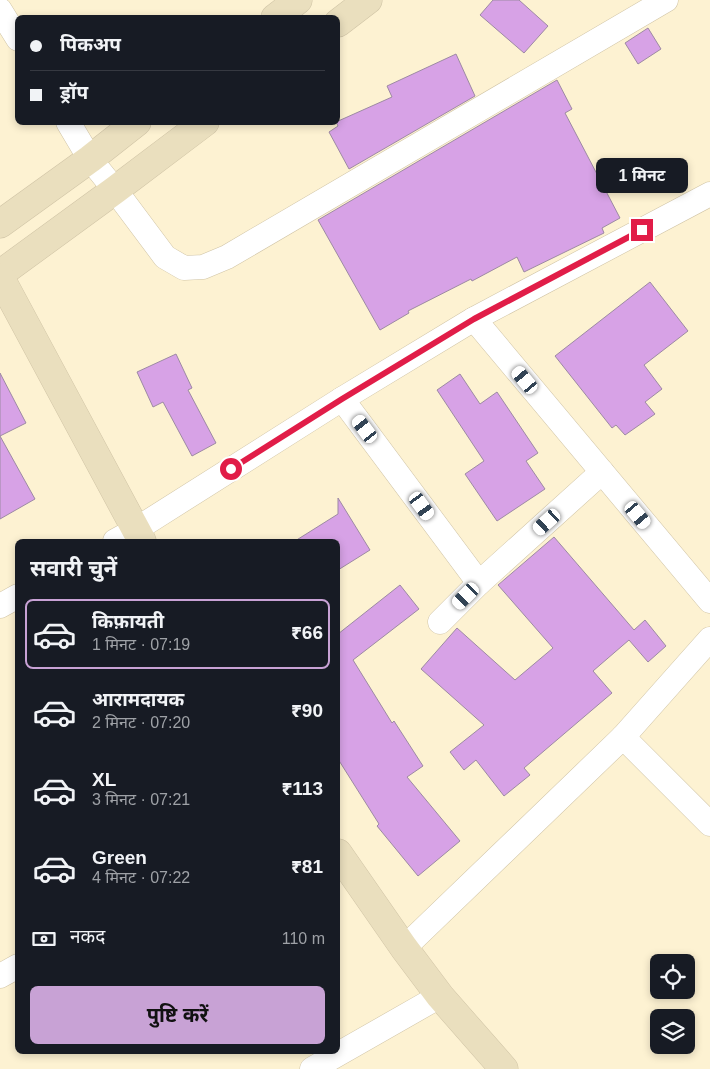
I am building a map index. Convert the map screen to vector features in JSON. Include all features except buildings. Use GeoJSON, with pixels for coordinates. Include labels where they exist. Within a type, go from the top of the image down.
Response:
{"type":"FeatureCollection","features":[{"type":"Feature","properties":{"kind":"street"},"geometry":{"type":"LineString","coordinates":[[279,15],[298,0]]}},
{"type":"Feature","properties":{"kind":"street"},"geometry":{"type":"LineString","coordinates":[[340,21],[368,0]]}},
{"type":"Feature","properties":{"kind":"street"},"geometry":{"type":"LineString","coordinates":[[70,125],[90,159],[165,257],[184,268],[203,267],[227,256],[666,0]]}},
{"type":"Feature","properties":{"kind":"street"},"geometry":{"type":"LineString","coordinates":[[0,10],[15,34]]}},
{"type":"Feature","properties":{"kind":"street"},"geometry":{"type":"LineString","coordinates":[[0,224],[90,159],[133,125]]}},
{"type":"Feature","properties":{"kind":"street"},"geometry":{"type":"LineString","coordinates":[[201,125],[0,276],[131,538],[342,399],[474,319],[710,194]]}},
{"type":"Feature","properties":{"kind":"street"},"geometry":{"type":"LineString","coordinates":[[474,319],[710,601]]}},
{"type":"Feature","properties":{"kind":"street"},"geometry":{"type":"LineString","coordinates":[[342,399],[479,583]]}},
{"type":"Feature","properties":{"kind":"street"},"geometry":{"type":"LineString","coordinates":[[440,622],[479,583],[602,472]]}},
{"type":"Feature","properties":{"kind":"street"},"geometry":{"type":"LineString","coordinates":[[0,606],[15,598]]}},
{"type":"Feature","properties":{"kind":"street"},"geometry":{"type":"LineString","coordinates":[[404,948],[623,737],[710,639]]}},
{"type":"Feature","properties":{"kind":"street"},"geometry":{"type":"LineString","coordinates":[[623,737],[710,824]]}},
{"type":"Feature","properties":{"kind":"street"},"geometry":{"type":"LineString","coordinates":[[340,856],[440,996],[504,1069]]}},
{"type":"Feature","properties":{"kind":"street"},"geometry":{"type":"LineString","coordinates":[[0,976],[15,968]]}},
{"type":"Feature","properties":{"kind":"street"},"geometry":{"type":"LineString","coordinates":[[340,1053],[440,996]]}},
{"type":"Feature","properties":{"kind":"street"},"geometry":{"type":"LineString","coordinates":[[312,1069],[338,1054]]}},
{"type":"Feature","properties":{"kind":"route"},"geometry":{"type":"LineString","coordinates":[[231,469],[474,319],[642,230]]}}]}
